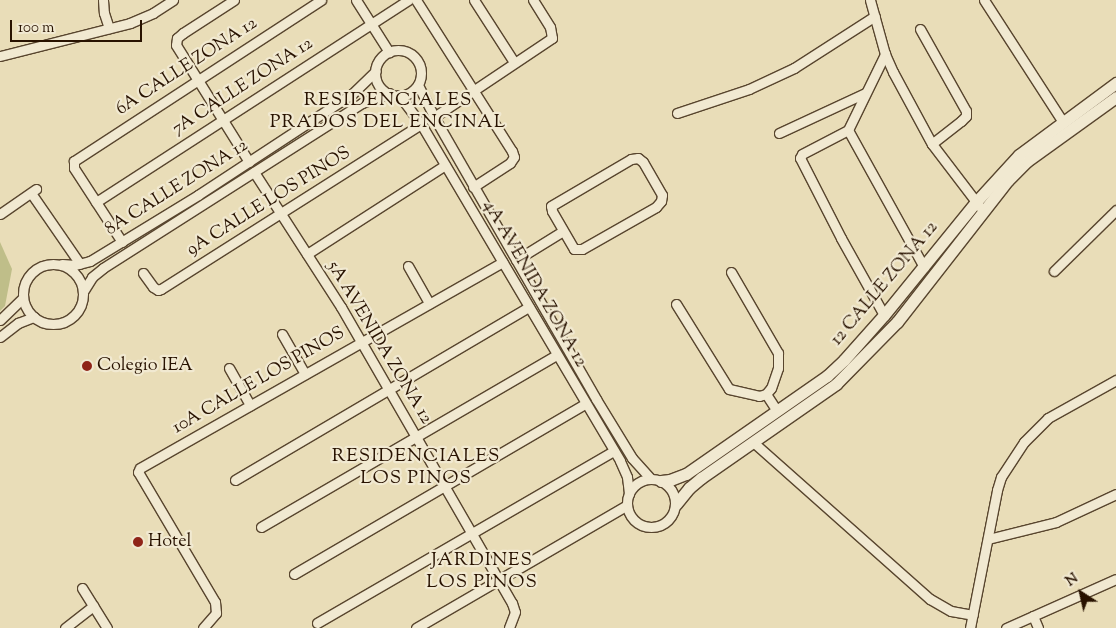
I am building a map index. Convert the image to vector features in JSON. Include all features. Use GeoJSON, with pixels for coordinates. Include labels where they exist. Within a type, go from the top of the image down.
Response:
{"type":"FeatureCollection","features":[{"type":"Feature","properties":{"kind":"street"},"geometry":{"type":"LineString","coordinates":[[103,0],[104,13],[110,28]]}},
{"type":"Feature","properties":{"kind":"street"},"geometry":{"type":"LineString","coordinates":[[0,56],[142,19],[173,0]]}},
{"type":"Feature","properties":{"kind":"street"},"geometry":{"type":"LineString","coordinates":[[234,0],[183,33],[176,41],[177,48],[196,80],[249,162]]}},
{"type":"Feature","properties":{"kind":"street","name":"6A CALLE ZONA 12"},"geometry":{"type":"LineString","coordinates":[[96,202],[73,163],[77,158],[321,0]]}},
{"type":"Feature","properties":{"kind":"street"},"geometry":{"type":"LineString","coordinates":[[356,0],[389,52]]}},
{"type":"Feature","properties":{"kind":"street","name":"7A CALLE ZONA 12"},"geometry":{"type":"LineString","coordinates":[[96,202],[408,0]]}},
{"type":"Feature","properties":{"kind":"street"},"geometry":{"type":"LineString","coordinates":[[416,0],[514,157],[510,163],[473,187]]}},
{"type":"Feature","properties":{"kind":"street"},"geometry":{"type":"LineString","coordinates":[[474,0],[514,62]]}},
{"type":"Feature","properties":{"kind":"street"},"geometry":{"type":"LineString","coordinates":[[434,117],[514,62],[550,40],[553,35],[550,27],[534,0]]}},
{"type":"Feature","properties":{"kind":"street"},"geometry":{"type":"LineString","coordinates":[[870,0],[885,54],[932,144],[979,207]]}},
{"type":"Feature","properties":{"kind":"street"},"geometry":{"type":"LineString","coordinates":[[984,0],[1063,122]]}},
{"type":"Feature","properties":{"kind":"street"},"geometry":{"type":"LineString","coordinates":[[677,113],[749,89],[794,68],[875,16]]}},
{"type":"Feature","properties":{"kind":"street"},"geometry":{"type":"LineString","coordinates":[[920,30],[966,112],[966,116],[961,122],[932,144]]}},
{"type":"Feature","properties":{"kind":"street"},"geometry":{"type":"LineString","coordinates":[[404,51],[416,58],[421,71],[418,85],[412,91],[399,96],[389,93],[379,84],[376,71],[380,60],[389,52],[404,51]]}},
{"type":"Feature","properties":{"kind":"street"},"geometry":{"type":"LineString","coordinates":[[884,315],[841,238],[800,158],[802,154],[848,130],[885,54]]}},
{"type":"Feature","properties":{"kind":"street","name":"8A CALLE ZONA 12"},"geometry":{"type":"LineString","coordinates":[[62,264],[80,264],[98,257],[249,162],[352,94],[376,71]]}},
{"type":"Feature","properties":{"kind":"street","name":"12 CALLE ZONA 12"},"geometry":{"type":"LineString","coordinates":[[676,504],[695,483],[836,384],[897,322],[979,207],[1019,155],[1116,83]]}},
{"type":"Feature","properties":{"kind":"street","name":"4A AVENIDA ZONA 12"},"geometry":{"type":"LineString","coordinates":[[418,85],[473,187],[632,458],[656,480]]}},
{"type":"Feature","properties":{"kind":"street","name":"8A CALLE ZONA 12"},"geometry":{"type":"LineString","coordinates":[[84,290],[92,277],[102,268],[362,103],[389,93]]}},
{"type":"Feature","properties":{"kind":"street"},"geometry":{"type":"LineString","coordinates":[[779,133],[865,94]]}},
{"type":"Feature","properties":{"kind":"street","name":"4A AVENIDA ZONA 12"},"geometry":{"type":"LineString","coordinates":[[399,96],[421,124],[614,451],[624,470],[629,494]]}},
{"type":"Feature","properties":{"kind":"street","name":"12 CALLE ZONA 12"},"geometry":{"type":"LineString","coordinates":[[656,480],[670,480],[686,474],[827,376],[844,360],[924,267],[979,207],[1027,161],[1116,96]]}},
{"type":"Feature","properties":{"kind":"street","name":"9A CALLE LOS PINOS"},"geometry":{"type":"LineString","coordinates":[[143,272],[158,290],[282,214],[421,124]]}},
{"type":"Feature","properties":{"kind":"street"},"geometry":{"type":"LineString","coordinates":[[848,130],[924,267]]}},
{"type":"Feature","properties":{"kind":"street"},"geometry":{"type":"LineString","coordinates":[[631,158],[638,158],[643,162],[662,194],[660,202],[656,207],[582,249],[574,249],[563,231],[552,211],[552,206],[555,202],[631,158]]}},
{"type":"Feature","properties":{"kind":"street"},"geometry":{"type":"LineString","coordinates":[[307,254],[445,165]]}},
{"type":"Feature","properties":{"kind":"street","name":"5A AVENIDA ZONA 12"},"geometry":{"type":"LineString","coordinates":[[254,172],[361,342],[500,580],[512,602],[515,612],[509,628]]}},
{"type":"Feature","properties":{"kind":"street"},"geometry":{"type":"LineString","coordinates":[[0,214],[34,191],[80,264]]}},
{"type":"Feature","properties":{"kind":"street"},"geometry":{"type":"LineString","coordinates":[[96,202],[122,242]]}},
{"type":"Feature","properties":{"kind":"street"},"geometry":{"type":"LineString","coordinates":[[1054,271],[1116,210]]}},
{"type":"Feature","properties":{"kind":"street"},"geometry":{"type":"LineString","coordinates":[[516,260],[563,231]]}},
{"type":"Feature","properties":{"kind":"street","name":"10A CALLE LOS PINOS"},"geometry":{"type":"LineString","coordinates":[[202,628],[213,618],[216,607],[215,602],[138,472],[142,466],[502,262]]}},
{"type":"Feature","properties":{"kind":"street"},"geometry":{"type":"LineString","coordinates":[[53,263],[62,264],[77,274],[84,290],[80,308],[68,320],[50,324],[34,317],[25,305],[23,298],[24,284],[36,269],[53,263]]}},
{"type":"Feature","properties":{"kind":"street"},"geometry":{"type":"LineString","coordinates":[[408,266],[429,303]]}},
{"type":"Feature","properties":{"kind":"street"},"geometry":{"type":"LineString","coordinates":[[676,304],[729,389],[759,396],[766,394],[771,388],[778,368],[778,354],[731,272]]}},
{"type":"Feature","properties":{"kind":"street"},"geometry":{"type":"LineString","coordinates":[[0,320],[23,298]]}},
{"type":"Feature","properties":{"kind":"street"},"geometry":{"type":"LineString","coordinates":[[235,480],[529,307]]}},
{"type":"Feature","properties":{"kind":"street"},"geometry":{"type":"LineString","coordinates":[[0,337],[18,323],[34,317]]}},
{"type":"Feature","properties":{"kind":"street"},"geometry":{"type":"LineString","coordinates":[[282,334],[305,374]]}},
{"type":"Feature","properties":{"kind":"street"},"geometry":{"type":"LineString","coordinates":[[262,526],[556,355]]}},
{"type":"Feature","properties":{"kind":"street"},"geometry":{"type":"LineString","coordinates":[[229,368],[250,405]]}},
{"type":"Feature","properties":{"kind":"street"},"geometry":{"type":"LineString","coordinates":[[970,628],[1002,477],[1024,442],[1048,418],[1116,380]]}},
{"type":"Feature","properties":{"kind":"street"},"geometry":{"type":"LineString","coordinates":[[766,394],[777,411]]}},
{"type":"Feature","properties":{"kind":"street"},"geometry":{"type":"LineString","coordinates":[[294,574],[585,404]]}},
{"type":"Feature","properties":{"kind":"street"},"geometry":{"type":"LineString","coordinates":[[753,442],[930,599],[951,611],[973,615]]}},
{"type":"Feature","properties":{"kind":"street"},"geometry":{"type":"LineString","coordinates":[[316,623],[614,451]]}},
{"type":"Feature","properties":{"kind":"street"},"geometry":{"type":"LineString","coordinates":[[656,480],[672,490],[676,504],[671,518],[665,523],[652,527],[644,526],[632,518],[627,505],[629,494],[638,483],[656,480]]}},
{"type":"Feature","properties":{"kind":"street"},"geometry":{"type":"LineString","coordinates":[[988,539],[1056,522],[1116,494]]}},
{"type":"Feature","properties":{"kind":"street"},"geometry":{"type":"LineString","coordinates":[[416,628],[627,505]]}},
{"type":"Feature","properties":{"kind":"street"},"geometry":{"type":"LineString","coordinates":[[1006,628],[1116,579]]}},
{"type":"Feature","properties":{"kind":"street"},"geometry":{"type":"LineString","coordinates":[[82,588],[106,628]]}},
{"type":"Feature","properties":{"kind":"street"},"geometry":{"type":"LineString","coordinates":[[65,628],[93,606]]}},
{"type":"Feature","properties":{"kind":"street"},"geometry":{"type":"LineString","coordinates":[[1033,616],[1038,628]]}},
{"type":"Feature","properties":{"kind":"shaded area"},"geometry":{"type":"Polygon","coordinates":[[[0,242],[12,269],[5,306],[0,311],[0,242]]]}},
{"type":"Feature","properties":{"kind":"place","name":"Colegio IEA"},"geometry":{"type":"Point","coordinates":[87,366]}},
{"type":"Feature","properties":{"kind":"place","name":"Hotel"},"geometry":{"type":"Point","coordinates":[138,542]}},
{"type":"Feature","properties":{"kind":"district","name":"RESIDENCIALES PRADOS DEL ENCINAL"},"geometry":{"type":"Point","coordinates":[388,112]}},
{"type":"Feature","properties":{"kind":"district","name":"RESIDENCIALES LOS PINOS"},"geometry":{"type":"Point","coordinates":[416,468]}},
{"type":"Feature","properties":{"kind":"district","name":"JARDINES LOS PINOS"},"geometry":{"type":"Point","coordinates":[482,572]}}]}
